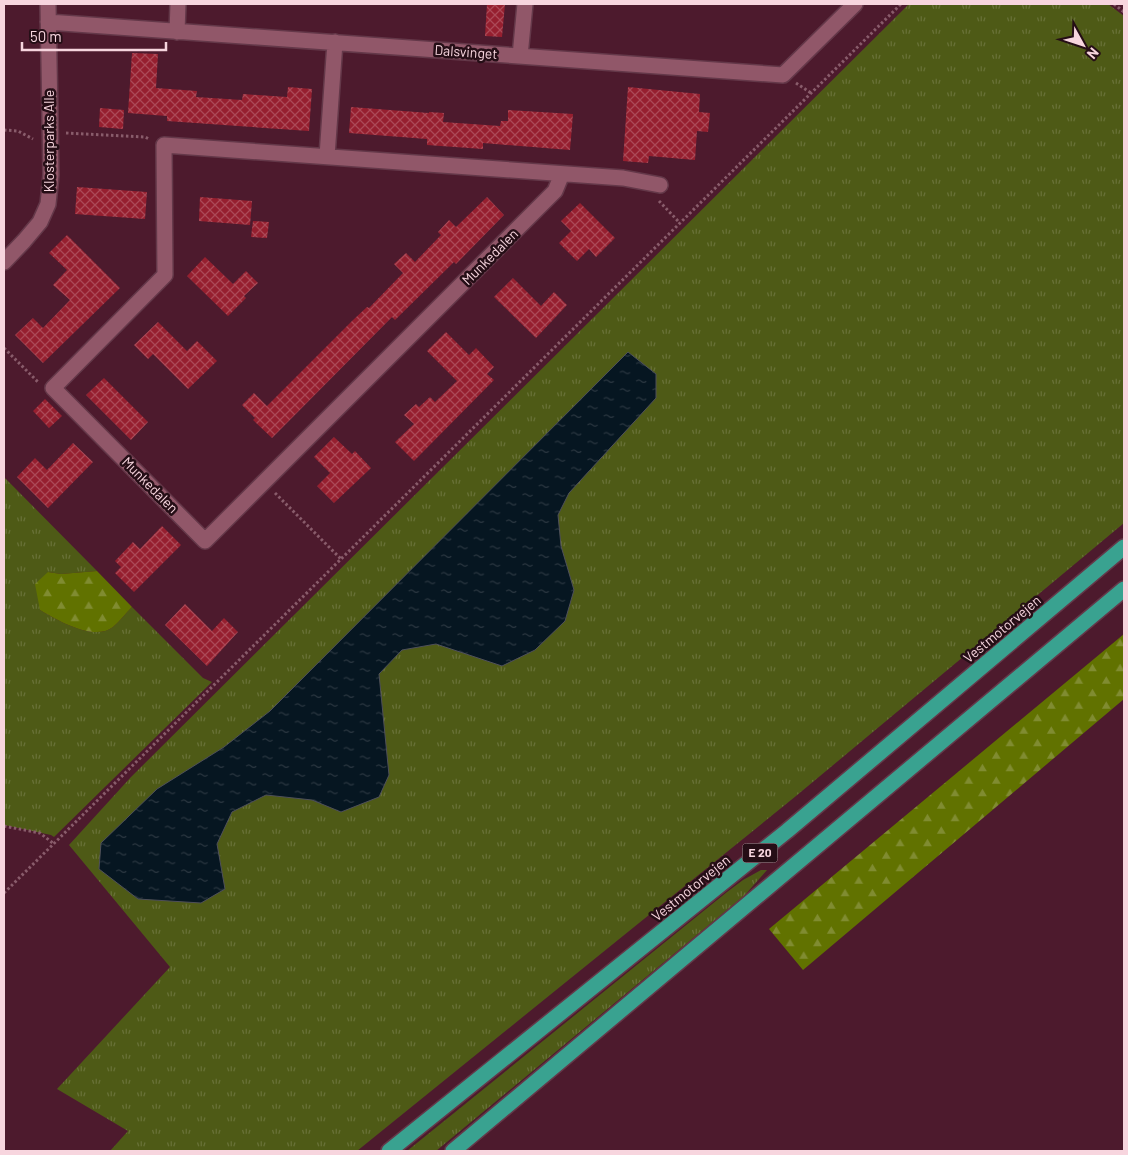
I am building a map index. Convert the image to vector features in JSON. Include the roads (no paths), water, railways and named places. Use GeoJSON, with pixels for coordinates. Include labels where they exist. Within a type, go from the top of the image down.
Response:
{"type":"FeatureCollection","features":[{"type":"Feature","properties":{"kind":"highway","name":"Vestmotorvejen"},"geometry":{"type":"LineString","coordinates":[[389,1151],[787,832],[1124,548]]}},
{"type":"Feature","properties":{"kind":"highway","name":"E 20"},"geometry":{"type":"LineString","coordinates":[[454,1151],[1124,589]]}},
{"type":"Feature","properties":{"kind":"street","name":"Klosterparks Alle"},"geometry":{"type":"LineString","coordinates":[[4,262],[40,222],[48,204],[51,175],[48,4]]}},
{"type":"Feature","properties":{"kind":"street"},"geometry":{"type":"LineString","coordinates":[[176,32],[178,4]]}},
{"type":"Feature","properties":{"kind":"street"},"geometry":{"type":"LineString","coordinates":[[520,56],[525,4]]}},
{"type":"Feature","properties":{"kind":"street","name":"Dalsvinget"},"geometry":{"type":"LineString","coordinates":[[48,22],[783,74],[855,4]]}},
{"type":"Feature","properties":{"kind":"street"},"geometry":{"type":"LineString","coordinates":[[335,42],[327,156],[623,178],[660,185]]}},
{"type":"Feature","properties":{"kind":"street","name":"Munkedalen"},"geometry":{"type":"LineString","coordinates":[[327,156],[164,145],[165,274],[53,388],[205,540],[556,191],[562,174]]}},
{"type":"Feature","properties":{"kind":"water"},"geometry":{"type":"Polygon","coordinates":[[[628,352],[656,374],[656,398],[569,493],[558,515],[561,546],[574,590],[565,621],[535,650],[502,666],[436,644],[402,650],[379,674],[389,775],[379,797],[341,812],[312,800],[266,795],[232,812],[217,844],[225,889],[201,903],[138,899],[99,869],[101,843],[157,789],[224,747],[270,711],[628,352]]]}}]}
